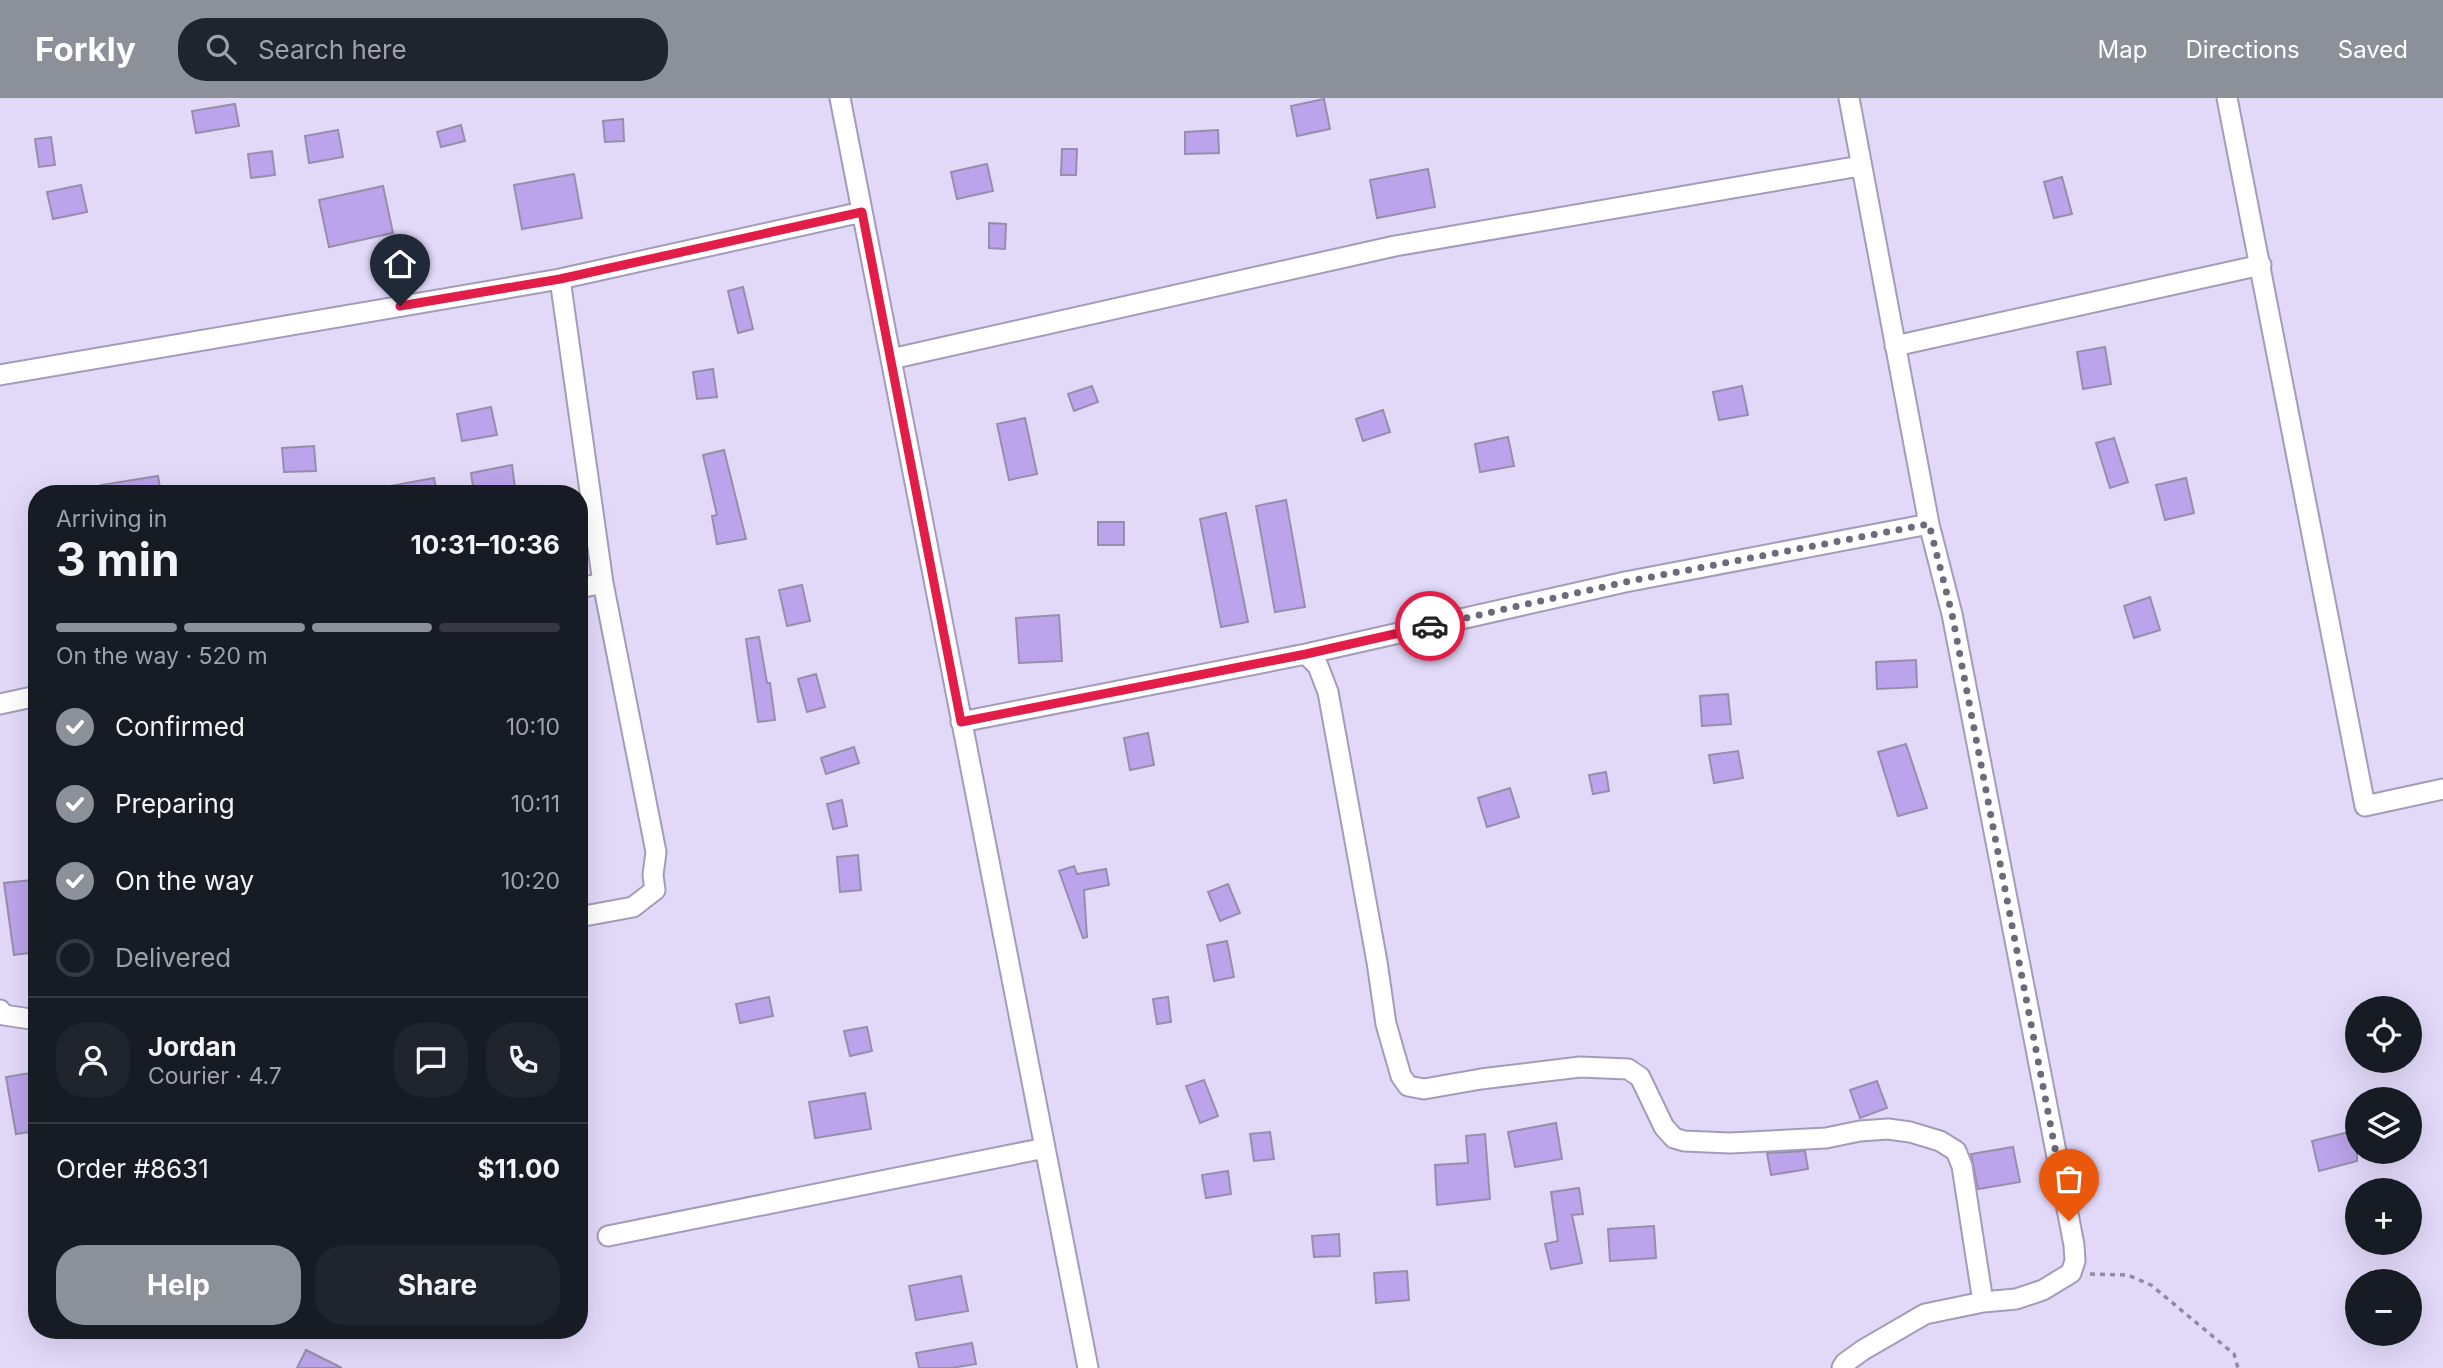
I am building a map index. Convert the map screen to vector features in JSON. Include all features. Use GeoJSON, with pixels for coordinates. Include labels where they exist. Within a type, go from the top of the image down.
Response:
{"type":"FeatureCollection","features":[{"type":"Feature","properties":{"kind":"street"},"geometry":{"type":"LineString","coordinates":[[840,98],[1088,1368]]}},
{"type":"Feature","properties":{"kind":"street"},"geometry":{"type":"LineString","coordinates":[[1842,1368],[1863,1350],[1926,1314],[2016,1298],[2043,1290],[2071,1273],[2075,1261],[2042,1074],[1952,614],[1929,524],[1849,98]]}},
{"type":"Feature","properties":{"kind":"street"},"geometry":{"type":"LineString","coordinates":[[2227,98],[2365,806],[2443,789]]}},
{"type":"Feature","properties":{"kind":"street"},"geometry":{"type":"LineString","coordinates":[[891,359],[1395,246],[1860,166]]}},
{"type":"Feature","properties":{"kind":"street"},"geometry":{"type":"LineString","coordinates":[[0,375],[560,279],[862,212]]}},
{"type":"Feature","properties":{"kind":"street"},"geometry":{"type":"LineString","coordinates":[[1895,346],[2261,265]]}},
{"type":"Feature","properties":{"kind":"street"},"geometry":{"type":"LineString","coordinates":[[560,279],[603,583],[656,852],[653,875],[655,890],[633,907],[588,916]]}},
{"type":"Feature","properties":{"kind":"street"},"geometry":{"type":"LineString","coordinates":[[961,722],[1306,654],[1625,582],[1929,524]]}},
{"type":"Feature","properties":{"kind":"street"},"geometry":{"type":"LineString","coordinates":[[588,586],[603,583]]}},
{"type":"Feature","properties":{"kind":"street"},"geometry":{"type":"LineString","coordinates":[[1306,654],[1318,666],[1328,692],[1386,1024],[1401,1076],[1408,1086],[1424,1089],[1580,1067],[1628,1069],[1640,1077],[1664,1127],[1674,1138],[1684,1141],[1730,1143],[1826,1138],[1888,1129],[1940,1141],[1956,1151],[1962,1166],[1983,1302]]}},
{"type":"Feature","properties":{"kind":"street"},"geometry":{"type":"LineString","coordinates":[[0,704],[28,698]]}},
{"type":"Feature","properties":{"kind":"street"},"geometry":{"type":"LineString","coordinates":[[0,1010],[4,1015],[28,1019]]}},
{"type":"Feature","properties":{"kind":"street"},"geometry":{"type":"LineString","coordinates":[[608,1236],[1045,1148]]}},
{"type":"Feature","properties":{"kind":"path"},"geometry":{"type":"LineString","coordinates":[[2071,1273],[2128,1275],[2151,1285],[2234,1354],[2238,1368]]}},
{"type":"Feature","properties":{"kind":"building"},"geometry":{"type":"Polygon","coordinates":[[[1324,99],[1330,129],[1297,136],[1291,106],[1324,99]]]}},
{"type":"Feature","properties":{"kind":"building"},"geometry":{"type":"Polygon","coordinates":[[[235,104],[239,126],[196,133],[192,111],[235,104]]]}},
{"type":"Feature","properties":{"kind":"building"},"geometry":{"type":"Polygon","coordinates":[[[623,119],[624,141],[605,142],[603,121],[623,119]]]}},
{"type":"Feature","properties":{"kind":"building"},"geometry":{"type":"Polygon","coordinates":[[[461,125],[465,141],[441,147],[437,132],[461,125]]]}},
{"type":"Feature","properties":{"kind":"building"},"geometry":{"type":"Polygon","coordinates":[[[338,130],[343,157],[309,163],[305,136],[338,130]]]}},
{"type":"Feature","properties":{"kind":"building"},"geometry":{"type":"Polygon","coordinates":[[[1218,130],[1219,153],[1185,154],[1185,132],[1218,130]]]}},
{"type":"Feature","properties":{"kind":"building"},"geometry":{"type":"Polygon","coordinates":[[[51,137],[55,165],[39,167],[35,139],[51,137]]]}},
{"type":"Feature","properties":{"kind":"building"},"geometry":{"type":"Polygon","coordinates":[[[1062,149],[1077,149],[1076,175],[1061,175],[1062,149]]]}},
{"type":"Feature","properties":{"kind":"building"},"geometry":{"type":"Polygon","coordinates":[[[272,151],[275,175],[251,178],[248,154],[272,151]]]}},
{"type":"Feature","properties":{"kind":"building"},"geometry":{"type":"Polygon","coordinates":[[[987,164],[993,191],[957,199],[951,172],[987,164]]]}},
{"type":"Feature","properties":{"kind":"building"},"geometry":{"type":"Polygon","coordinates":[[[1428,169],[1435,207],[1377,218],[1370,180],[1428,169]]]}},
{"type":"Feature","properties":{"kind":"building"},"geometry":{"type":"Polygon","coordinates":[[[574,174],[582,218],[522,229],[514,185],[574,174]]]}},
{"type":"Feature","properties":{"kind":"building"},"geometry":{"type":"Polygon","coordinates":[[[2062,177],[2072,214],[2054,218],[2044,182],[2062,177]]]}},
{"type":"Feature","properties":{"kind":"building"},"geometry":{"type":"Polygon","coordinates":[[[81,185],[87,212],[53,219],[47,192],[81,185]]]}},
{"type":"Feature","properties":{"kind":"building"},"geometry":{"type":"Polygon","coordinates":[[[383,186],[393,233],[329,247],[319,200],[383,186]]]}},
{"type":"Feature","properties":{"kind":"building"},"geometry":{"type":"Polygon","coordinates":[[[989,223],[1006,224],[1005,249],[989,248],[989,223]]]}},
{"type":"Feature","properties":{"kind":"building"},"geometry":{"type":"Polygon","coordinates":[[[743,287],[753,329],[738,333],[728,291],[743,287]]]}},
{"type":"Feature","properties":{"kind":"building"},"geometry":{"type":"Polygon","coordinates":[[[2105,347],[2111,384],[2083,389],[2077,352],[2105,347]]]}},
{"type":"Feature","properties":{"kind":"building"},"geometry":{"type":"Polygon","coordinates":[[[713,369],[717,397],[697,399],[693,372],[713,369]]]}},
{"type":"Feature","properties":{"kind":"building"},"geometry":{"type":"Polygon","coordinates":[[[1092,386],[1098,402],[1074,411],[1068,394],[1092,386]]]}},
{"type":"Feature","properties":{"kind":"building"},"geometry":{"type":"Polygon","coordinates":[[[1742,386],[1748,415],[1719,420],[1713,392],[1742,386]]]}},
{"type":"Feature","properties":{"kind":"building"},"geometry":{"type":"Polygon","coordinates":[[[491,407],[497,435],[462,441],[457,414],[491,407]]]}},
{"type":"Feature","properties":{"kind":"building"},"geometry":{"type":"Polygon","coordinates":[[[1383,410],[1390,432],[1363,441],[1356,419],[1383,410]]]}},
{"type":"Feature","properties":{"kind":"building"},"geometry":{"type":"Polygon","coordinates":[[[1025,418],[1037,474],[1009,480],[997,424],[1025,418]]]}},
{"type":"Feature","properties":{"kind":"building"},"geometry":{"type":"Polygon","coordinates":[[[1508,437],[1514,466],[1480,472],[1475,444],[1508,437]]]}},
{"type":"Feature","properties":{"kind":"building"},"geometry":{"type":"Polygon","coordinates":[[[2114,438],[2128,482],[2110,488],[2096,443],[2114,438]]]}},
{"type":"Feature","properties":{"kind":"building"},"geometry":{"type":"Polygon","coordinates":[[[314,446],[316,471],[284,472],[282,448],[314,446]]]}},
{"type":"Feature","properties":{"kind":"building"},"geometry":{"type":"Polygon","coordinates":[[[724,450],[746,539],[717,544],[712,516],[717,515],[703,455],[724,450]]]}},
{"type":"Feature","properties":{"kind":"building"},"geometry":{"type":"Polygon","coordinates":[[[512,465],[515,485],[473,485],[471,473],[512,465]]]}},
{"type":"Feature","properties":{"kind":"building"},"geometry":{"type":"Polygon","coordinates":[[[158,476],[160,485],[101,485],[158,476]]]}},
{"type":"Feature","properties":{"kind":"building"},"geometry":{"type":"Polygon","coordinates":[[[434,478],[435,485],[396,485],[434,478]]]}},
{"type":"Feature","properties":{"kind":"building"},"geometry":{"type":"Polygon","coordinates":[[[2186,478],[2194,513],[2165,520],[2156,485],[2186,478]]]}},
{"type":"Feature","properties":{"kind":"building"},"geometry":{"type":"Polygon","coordinates":[[[1286,500],[1305,607],[1275,612],[1256,506],[1286,500]]]}},
{"type":"Feature","properties":{"kind":"building"},"geometry":{"type":"Polygon","coordinates":[[[1226,513],[1248,622],[1221,627],[1200,519],[1226,513]]]}},
{"type":"Feature","properties":{"kind":"building"},"geometry":{"type":"Polygon","coordinates":[[[1098,522],[1124,522],[1124,545],[1098,545],[1098,522]]]}},
{"type":"Feature","properties":{"kind":"building"},"geometry":{"type":"Polygon","coordinates":[[[802,585],[810,621],[787,626],[779,590],[802,585]]]}},
{"type":"Feature","properties":{"kind":"building"},"geometry":{"type":"Polygon","coordinates":[[[2150,597],[2160,630],[2134,638],[2124,606],[2150,597]]]}},
{"type":"Feature","properties":{"kind":"building"},"geometry":{"type":"Polygon","coordinates":[[[1059,615],[1062,661],[1019,663],[1016,618],[1059,615]]]}},
{"type":"Feature","properties":{"kind":"building"},"geometry":{"type":"Polygon","coordinates":[[[759,637],[775,720],[758,722],[746,639],[759,637]]]}},
{"type":"Feature","properties":{"kind":"building"},"geometry":{"type":"Polygon","coordinates":[[[1916,660],[1917,687],[1877,689],[1876,662],[1916,660]]]}},
{"type":"Feature","properties":{"kind":"building"},"geometry":{"type":"Polygon","coordinates":[[[816,674],[825,707],[807,712],[798,679],[816,674]]]}},
{"type":"Feature","properties":{"kind":"building"},"geometry":{"type":"Polygon","coordinates":[[[1728,694],[1731,724],[1702,726],[1700,696],[1728,694]]]}},
{"type":"Feature","properties":{"kind":"building"},"geometry":{"type":"Polygon","coordinates":[[[1148,733],[1154,765],[1130,770],[1124,738],[1148,733]]]}},
{"type":"Feature","properties":{"kind":"building"},"geometry":{"type":"Polygon","coordinates":[[[1906,744],[1927,808],[1898,816],[1878,752],[1906,744]]]}},
{"type":"Feature","properties":{"kind":"building"},"geometry":{"type":"Polygon","coordinates":[[[854,747],[859,763],[826,774],[821,758],[854,747]]]}},
{"type":"Feature","properties":{"kind":"building"},"geometry":{"type":"Polygon","coordinates":[[[1738,751],[1743,778],[1714,783],[1709,755],[1738,751]]]}},
{"type":"Feature","properties":{"kind":"building"},"geometry":{"type":"Polygon","coordinates":[[[1606,772],[1609,791],[1593,794],[1589,775],[1606,772]]]}},
{"type":"Feature","properties":{"kind":"building"},"geometry":{"type":"Polygon","coordinates":[[[1510,788],[1519,817],[1487,827],[1478,798],[1510,788]]]}},
{"type":"Feature","properties":{"kind":"building"},"geometry":{"type":"Polygon","coordinates":[[[842,800],[847,826],[833,829],[827,804],[842,800]]]}},
{"type":"Feature","properties":{"kind":"building"},"geometry":{"type":"Polygon","coordinates":[[[858,855],[861,890],[840,892],[837,857],[858,855]]]}},
{"type":"Feature","properties":{"kind":"building"},"geometry":{"type":"Polygon","coordinates":[[[1074,866],[1077,874],[1106,869],[1109,885],[1084,890],[1087,937],[1083,938],[1059,871],[1074,866]]]}},
{"type":"Feature","properties":{"kind":"building"},"geometry":{"type":"Polygon","coordinates":[[[28,880],[28,953],[14,955],[4,883],[28,880]]]}},
{"type":"Feature","properties":{"kind":"building"},"geometry":{"type":"Polygon","coordinates":[[[1228,884],[1240,913],[1220,921],[1208,892],[1228,884]]]}},
{"type":"Feature","properties":{"kind":"building"},"geometry":{"type":"Polygon","coordinates":[[[1227,941],[1234,977],[1214,981],[1207,945],[1227,941]]]}},
{"type":"Feature","properties":{"kind":"building"},"geometry":{"type":"Polygon","coordinates":[[[769,997],[773,1016],[740,1023],[736,1004],[769,997]]]}},
{"type":"Feature","properties":{"kind":"building"},"geometry":{"type":"Polygon","coordinates":[[[1168,997],[1171,1022],[1157,1024],[1153,999],[1168,997]]]}},
{"type":"Feature","properties":{"kind":"building"},"geometry":{"type":"Polygon","coordinates":[[[867,1027],[872,1051],[850,1056],[844,1031],[867,1027]]]}},
{"type":"Feature","properties":{"kind":"building"},"geometry":{"type":"Polygon","coordinates":[[[28,1073],[28,1132],[16,1134],[6,1077],[28,1073]]]}},
{"type":"Feature","properties":{"kind":"building"},"geometry":{"type":"Polygon","coordinates":[[[1204,1080],[1218,1116],[1200,1123],[1186,1086],[1204,1080]]]}},
{"type":"Feature","properties":{"kind":"building"},"geometry":{"type":"Polygon","coordinates":[[[1877,1081],[1887,1108],[1860,1118],[1850,1090],[1877,1081]]]}},
{"type":"Feature","properties":{"kind":"building"},"geometry":{"type":"Polygon","coordinates":[[[865,1093],[871,1129],[815,1138],[809,1102],[865,1093]]]}},
{"type":"Feature","properties":{"kind":"building"},"geometry":{"type":"Polygon","coordinates":[[[1556,1123],[1562,1159],[1515,1167],[1508,1132],[1556,1123]]]}},
{"type":"Feature","properties":{"kind":"building"},"geometry":{"type":"Polygon","coordinates":[[[1270,1132],[1274,1159],[1254,1161],[1250,1134],[1270,1132]]]}},
{"type":"Feature","properties":{"kind":"building"},"geometry":{"type":"Polygon","coordinates":[[[2345,1133],[2346,1164],[2319,1171],[2312,1141],[2345,1133]]]}},
{"type":"Feature","properties":{"kind":"building"},"geometry":{"type":"Polygon","coordinates":[[[1485,1134],[1490,1199],[1437,1205],[1435,1165],[1468,1163],[1466,1136],[1485,1134]]]}},
{"type":"Feature","properties":{"kind":"building"},"geometry":{"type":"Polygon","coordinates":[[[2013,1147],[2020,1182],[1978,1189],[1971,1154],[2013,1147]]]}},
{"type":"Feature","properties":{"kind":"building"},"geometry":{"type":"Polygon","coordinates":[[[1805,1151],[1808,1169],[1771,1175],[1767,1153],[1805,1151]]]}},
{"type":"Feature","properties":{"kind":"building"},"geometry":{"type":"Polygon","coordinates":[[[1228,1171],[1231,1194],[1206,1198],[1202,1175],[1228,1171]]]}},
{"type":"Feature","properties":{"kind":"building"},"geometry":{"type":"Polygon","coordinates":[[[1579,1188],[1583,1214],[1572,1215],[1582,1263],[1551,1269],[1545,1244],[1558,1241],[1551,1192],[1579,1188]]]}},
{"type":"Feature","properties":{"kind":"building"},"geometry":{"type":"Polygon","coordinates":[[[1654,1226],[1656,1258],[1610,1261],[1608,1229],[1654,1226]]]}},
{"type":"Feature","properties":{"kind":"building"},"geometry":{"type":"Polygon","coordinates":[[[1339,1234],[1340,1256],[1314,1257],[1312,1236],[1339,1234]]]}},
{"type":"Feature","properties":{"kind":"building"},"geometry":{"type":"Polygon","coordinates":[[[1407,1271],[1409,1300],[1376,1303],[1374,1273],[1407,1271]]]}},
{"type":"Feature","properties":{"kind":"building"},"geometry":{"type":"Polygon","coordinates":[[[961,1276],[968,1311],[916,1320],[909,1286],[961,1276]]]}},
{"type":"Feature","properties":{"kind":"building"},"geometry":{"type":"Polygon","coordinates":[[[972,1343],[976,1364],[951,1368],[919,1368],[916,1353],[972,1343]]]}},
{"type":"Feature","properties":{"kind":"building"},"geometry":{"type":"Polygon","coordinates":[[[306,1350],[342,1368],[297,1368],[306,1350]]]}},
{"type":"Feature","properties":{"kind":"way so far"},"geometry":{"type":"LineString","coordinates":[[1430,626],[1625,582],[1929,524],[1952,614],[2069,1221]]}},
{"type":"Feature","properties":{"kind":"route"},"geometry":{"type":"LineString","coordinates":[[400,306],[560,279],[862,212],[961,722],[1306,654],[1430,626]]}}]}
